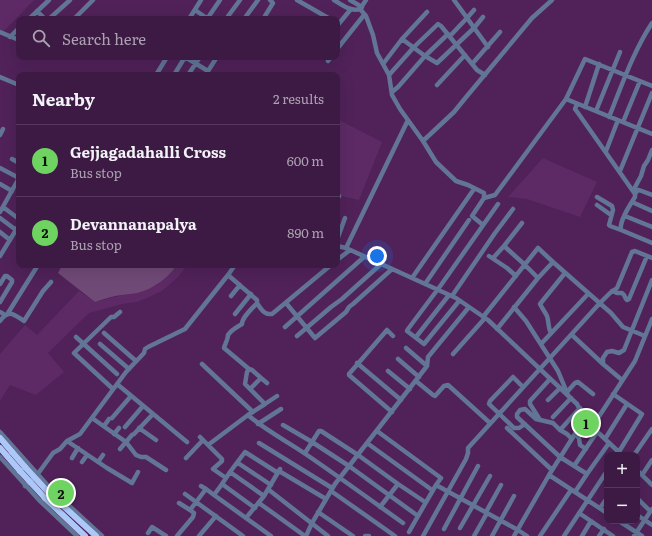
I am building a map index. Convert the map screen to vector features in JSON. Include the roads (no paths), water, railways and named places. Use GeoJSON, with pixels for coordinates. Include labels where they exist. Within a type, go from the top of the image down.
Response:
{"type":"FeatureCollection","features":[{"type":"Feature","properties":{"kind":"highway"},"geometry":{"type":"LineString","coordinates":[[3,438],[49,493],[96,536]]}},
{"type":"Feature","properties":{"kind":"highway"},"geometry":{"type":"LineString","coordinates":[[0,448],[45,498],[85,536]]}},
{"type":"Feature","properties":{"kind":"street"},"geometry":{"type":"LineString","coordinates":[[32,16],[49,0]]}},
{"type":"Feature","properties":{"kind":"street"},"geometry":{"type":"LineString","coordinates":[[52,16],[70,0]]}},
{"type":"Feature","properties":{"kind":"street"},"geometry":{"type":"LineString","coordinates":[[77,16],[93,0]]}},
{"type":"Feature","properties":{"kind":"street"},"geometry":{"type":"LineString","coordinates":[[191,16],[201,0]]}},
{"type":"Feature","properties":{"kind":"street"},"geometry":{"type":"LineString","coordinates":[[210,16],[220,0]]}},
{"type":"Feature","properties":{"kind":"street"},"geometry":{"type":"LineString","coordinates":[[228,16],[240,0]]}},
{"type":"Feature","properties":{"kind":"street"},"geometry":{"type":"LineString","coordinates":[[246,16],[258,0]]}},
{"type":"Feature","properties":{"kind":"street"},"geometry":{"type":"LineString","coordinates":[[265,16],[273,2],[270,0]]}},
{"type":"Feature","properties":{"kind":"street"},"geometry":{"type":"LineString","coordinates":[[297,0],[325,16]]}},
{"type":"Feature","properties":{"kind":"street"},"geometry":{"type":"LineString","coordinates":[[334,0],[356,11],[361,8],[366,0]]}},
{"type":"Feature","properties":{"kind":"street"},"geometry":{"type":"LineString","coordinates":[[350,0],[361,8],[373,35],[376,53],[389,75],[392,95],[400,109],[436,162],[456,181],[474,188],[484,194],[484,198]]}},
{"type":"Feature","properties":{"kind":"street"},"geometry":{"type":"LineString","coordinates":[[454,0],[488,47]]}},
{"type":"Feature","properties":{"kind":"street"},"geometry":{"type":"LineString","coordinates":[[423,141],[454,112],[532,18],[552,0]]}},
{"type":"Feature","properties":{"kind":"street"},"geometry":{"type":"LineString","coordinates":[[340,22],[351,9]]}},
{"type":"Feature","properties":{"kind":"street"},"geometry":{"type":"LineString","coordinates":[[195,10],[204,16]]}},
{"type":"Feature","properties":{"kind":"street"},"geometry":{"type":"LineString","coordinates":[[392,92],[425,56],[474,10]]}},
{"type":"Feature","properties":{"kind":"street"},"geometry":{"type":"LineString","coordinates":[[38,11],[42,16]]}},
{"type":"Feature","properties":{"kind":"street"},"geometry":{"type":"LineString","coordinates":[[383,64],[402,39],[427,12]]}},
{"type":"Feature","properties":{"kind":"street"},"geometry":{"type":"LineString","coordinates":[[340,45],[364,15]]}},
{"type":"Feature","properties":{"kind":"street"},"geometry":{"type":"LineString","coordinates":[[402,39],[425,56],[437,62],[474,28],[483,17]]}},
{"type":"Feature","properties":{"kind":"street"},"geometry":{"type":"LineString","coordinates":[[609,117],[634,56],[644,35],[652,23]]}},
{"type":"Feature","properties":{"kind":"street"},"geometry":{"type":"LineString","coordinates":[[389,75],[438,24],[449,35],[477,70],[485,75]]}},
{"type":"Feature","properties":{"kind":"street"},"geometry":{"type":"LineString","coordinates":[[10,37],[16,31]]}},
{"type":"Feature","properties":{"kind":"street"},"geometry":{"type":"LineString","coordinates":[[0,32],[16,39]]}},
{"type":"Feature","properties":{"kind":"street"},"geometry":{"type":"LineString","coordinates":[[472,64],[500,32]]}},
{"type":"Feature","properties":{"kind":"street"},"geometry":{"type":"LineString","coordinates":[[596,111],[620,52]]}},
{"type":"Feature","properties":{"kind":"street"},"geometry":{"type":"LineString","coordinates":[[437,85],[465,55]]}},
{"type":"Feature","properties":{"kind":"street"},"geometry":{"type":"LineString","coordinates":[[483,225],[472,216],[484,198],[494,195],[566,99],[585,59],[652,86]]}},
{"type":"Feature","properties":{"kind":"street"},"geometry":{"type":"LineString","coordinates":[[158,72],[165,60]]}},
{"type":"Feature","properties":{"kind":"street"},"geometry":{"type":"LineString","coordinates":[[176,72],[183,60]]}},
{"type":"Feature","properties":{"kind":"street"},"geometry":{"type":"LineString","coordinates":[[189,60],[208,71],[215,60]]}},
{"type":"Feature","properties":{"kind":"street"},"geometry":{"type":"LineString","coordinates":[[190,72],[198,60]]}},
{"type":"Feature","properties":{"kind":"street"},"geometry":{"type":"LineString","coordinates":[[585,107],[599,64]]}},
{"type":"Feature","properties":{"kind":"street"},"geometry":{"type":"LineString","coordinates":[[0,76],[16,84]]}},
{"type":"Feature","properties":{"kind":"street"},"geometry":{"type":"LineString","coordinates":[[606,152],[640,81]]}},
{"type":"Feature","properties":{"kind":"street"},"geometry":{"type":"LineString","coordinates":[[620,171],[652,93]]}},
{"type":"Feature","properties":{"kind":"street"},"geometry":{"type":"LineString","coordinates":[[566,99],[652,134]]}},
{"type":"Feature","properties":{"kind":"street"},"geometry":{"type":"LineString","coordinates":[[577,104],[575,109],[634,192],[635,197],[624,216],[620,227],[621,230]]}},
{"type":"Feature","properties":{"kind":"street"},"geometry":{"type":"LineString","coordinates":[[340,257],[348,249],[408,120]]}},
{"type":"Feature","properties":{"kind":"street"},"geometry":{"type":"LineString","coordinates":[[0,135],[3,129]]}},
{"type":"Feature","properties":{"kind":"street"},"geometry":{"type":"LineString","coordinates":[[634,192],[652,150]]}},
{"type":"Feature","properties":{"kind":"street"},"geometry":{"type":"LineString","coordinates":[[12,160],[16,162]]}},
{"type":"Feature","properties":{"kind":"street"},"geometry":{"type":"LineString","coordinates":[[0,168],[16,176]]}},
{"type":"Feature","properties":{"kind":"street"},"geometry":{"type":"LineString","coordinates":[[0,212],[16,183]]}},
{"type":"Feature","properties":{"kind":"street"},"geometry":{"type":"LineString","coordinates":[[0,184],[12,190]]}},
{"type":"Feature","properties":{"kind":"street"},"geometry":{"type":"LineString","coordinates":[[412,278],[474,188]]}},
{"type":"Feature","properties":{"kind":"street"},"geometry":{"type":"LineString","coordinates":[[634,192],[639,190],[652,195]]}},
{"type":"Feature","properties":{"kind":"street"},"geometry":{"type":"LineString","coordinates":[[597,197],[613,208],[609,226],[652,243]]}},
{"type":"Feature","properties":{"kind":"street"},"geometry":{"type":"LineString","coordinates":[[0,200],[16,216]]}},
{"type":"Feature","properties":{"kind":"street"},"geometry":{"type":"LineString","coordinates":[[632,202],[652,211]]}},
{"type":"Feature","properties":{"kind":"street"},"geometry":{"type":"LineString","coordinates":[[459,301],[424,344],[407,331],[438,290],[498,204]]}},
{"type":"Feature","properties":{"kind":"street"},"geometry":{"type":"LineString","coordinates":[[597,205],[611,215]]}},
{"type":"Feature","properties":{"kind":"street"},"geometry":{"type":"LineString","coordinates":[[416,337],[450,296],[513,209]]}},
{"type":"Feature","properties":{"kind":"street"},"geometry":{"type":"LineString","coordinates":[[624,216],[652,227]]}},
{"type":"Feature","properties":{"kind":"street"},"geometry":{"type":"LineString","coordinates":[[0,218],[16,227]]}},
{"type":"Feature","properties":{"kind":"street"},"geometry":{"type":"LineString","coordinates":[[340,232],[345,218]]}},
{"type":"Feature","properties":{"kind":"street"},"geometry":{"type":"LineString","coordinates":[[425,284],[469,220]]}},
{"type":"Feature","properties":{"kind":"street"},"geometry":{"type":"LineString","coordinates":[[516,276],[491,256],[504,246],[522,223]]}},
{"type":"Feature","properties":{"kind":"street"},"geometry":{"type":"LineString","coordinates":[[0,256],[2,248],[16,231]]}},
{"type":"Feature","properties":{"kind":"street"},"geometry":{"type":"LineString","coordinates":[[0,232],[10,240]]}},
{"type":"Feature","properties":{"kind":"street"},"geometry":{"type":"LineString","coordinates":[[504,246],[525,264],[538,278]]}},
{"type":"Feature","properties":{"kind":"street"},"geometry":{"type":"LineString","coordinates":[[340,247],[348,249],[438,290],[469,307],[484,318],[577,404],[586,424],[597,432],[617,452]]}},
{"type":"Feature","properties":{"kind":"street"},"geometry":{"type":"LineString","coordinates":[[453,354],[484,318],[538,248],[624,327],[645,336]]}},
{"type":"Feature","properties":{"kind":"street"},"geometry":{"type":"LineString","coordinates":[[423,536],[468,455],[467,449],[599,304],[617,288],[632,252],[635,251],[652,258]]}},
{"type":"Feature","properties":{"kind":"street"},"geometry":{"type":"LineString","coordinates":[[612,291],[622,293],[626,300],[629,299],[647,256]]}},
{"type":"Feature","properties":{"kind":"street"},"geometry":{"type":"LineString","coordinates":[[285,327],[364,257]]}},
{"type":"Feature","properties":{"kind":"street"},"geometry":{"type":"LineString","coordinates":[[497,329],[538,278],[553,262]]}},
{"type":"Feature","properties":{"kind":"street"},"geometry":{"type":"LineString","coordinates":[[297,336],[330,307],[346,296],[381,264]]}},
{"type":"Feature","properties":{"kind":"street"},"geometry":{"type":"LineString","coordinates":[[0,321],[7,314],[36,268]]}},
{"type":"Feature","properties":{"kind":"street"},"geometry":{"type":"LineString","coordinates":[[25,486],[37,475],[53,453],[60,449],[67,441],[80,434],[128,369],[144,353],[145,349],[185,328],[233,268]]}},
{"type":"Feature","properties":{"kind":"street"},"geometry":{"type":"LineString","coordinates":[[228,275],[251,294],[268,315],[272,314],[286,303],[327,268]]}},
{"type":"Feature","properties":{"kind":"street"},"geometry":{"type":"LineString","coordinates":[[286,303],[316,338],[392,269]]}},
{"type":"Feature","properties":{"kind":"street"},"geometry":{"type":"LineString","coordinates":[[551,333],[548,328],[549,324],[546,314],[540,304],[565,273]]}},
{"type":"Feature","properties":{"kind":"street"},"geometry":{"type":"LineString","coordinates":[[0,284],[5,276],[12,280],[0,302]]}},
{"type":"Feature","properties":{"kind":"street"},"geometry":{"type":"LineString","coordinates":[[603,364],[603,358],[607,352],[612,351],[619,353],[624,350],[652,280]]}},
{"type":"Feature","properties":{"kind":"street"},"geometry":{"type":"LineString","coordinates":[[362,281],[370,289]]}},
{"type":"Feature","properties":{"kind":"street"},"geometry":{"type":"LineString","coordinates":[[0,312],[7,314],[12,313],[24,321],[43,291],[51,282]]}},
{"type":"Feature","properties":{"kind":"street"},"geometry":{"type":"LineString","coordinates":[[231,296],[240,285]]}},
{"type":"Feature","properties":{"kind":"street"},"geometry":{"type":"LineString","coordinates":[[235,314],[251,294]]}},
{"type":"Feature","properties":{"kind":"street"},"geometry":{"type":"LineString","coordinates":[[541,344],[588,294]]}},
{"type":"Feature","properties":{"kind":"street"},"geometry":{"type":"LineString","coordinates":[[346,296],[353,304]]}},
{"type":"Feature","properties":{"kind":"street"},"geometry":{"type":"LineString","coordinates":[[257,303],[244,318],[242,324],[235,327],[229,334],[224,348],[249,370],[252,370],[267,383]]}},
{"type":"Feature","properties":{"kind":"street"},"geometry":{"type":"LineString","coordinates":[[259,503],[306,536],[318,512],[340,477],[410,389],[427,366],[428,357],[469,307]]}},
{"type":"Feature","properties":{"kind":"street"},"geometry":{"type":"LineString","coordinates":[[514,307],[526,320],[550,358],[558,371],[569,396]]}},
{"type":"Feature","properties":{"kind":"street"},"geometry":{"type":"LineString","coordinates":[[114,389],[74,353],[111,317],[114,317],[120,312]]}},
{"type":"Feature","properties":{"kind":"street"},"geometry":{"type":"LineString","coordinates":[[514,536],[552,470],[580,426],[596,421],[636,358],[652,319]]}},
{"type":"Feature","properties":{"kind":"street"},"geometry":{"type":"LineString","coordinates":[[392,412],[349,375],[349,372],[387,330],[393,336]]}},
{"type":"Feature","properties":{"kind":"street"},"geometry":{"type":"LineString","coordinates":[[104,333],[136,361]]}},
{"type":"Feature","properties":{"kind":"street"},"geometry":{"type":"LineString","coordinates":[[572,334],[622,380]]}},
{"type":"Feature","properties":{"kind":"street"},"geometry":{"type":"LineString","coordinates":[[76,337],[118,374]]}},
{"type":"Feature","properties":{"kind":"street"},"geometry":{"type":"LineString","coordinates":[[100,344],[128,369]]}},
{"type":"Feature","properties":{"kind":"street"},"geometry":{"type":"LineString","coordinates":[[406,348],[427,366]]}},
{"type":"Feature","properties":{"kind":"street"},"geometry":{"type":"LineString","coordinates":[[398,360],[433,395],[435,396],[444,386],[448,385],[490,423]]}},
{"type":"Feature","properties":{"kind":"street"},"geometry":{"type":"LineString","coordinates":[[357,363],[401,400]]}},
{"type":"Feature","properties":{"kind":"street"},"geometry":{"type":"LineString","coordinates":[[202,364],[253,412]]}},
{"type":"Feature","properties":{"kind":"street"},"geometry":{"type":"LineString","coordinates":[[249,370],[247,372],[245,384],[265,404]]}},
{"type":"Feature","properties":{"kind":"street"},"geometry":{"type":"LineString","coordinates":[[388,371],[410,389]]}},
{"type":"Feature","properties":{"kind":"street"},"geometry":{"type":"LineString","coordinates":[[523,387],[512,377],[489,403],[490,406],[514,428],[519,428],[525,424]]}},
{"type":"Feature","properties":{"kind":"street"},"geometry":{"type":"LineString","coordinates":[[250,389],[261,378]]}},
{"type":"Feature","properties":{"kind":"street"},"geometry":{"type":"LineString","coordinates":[[540,420],[530,404],[530,401],[550,379]]}},
{"type":"Feature","properties":{"kind":"street"},"geometry":{"type":"LineString","coordinates":[[553,417],[569,396],[575,383],[578,382],[593,394]]}},
{"type":"Feature","properties":{"kind":"street"},"geometry":{"type":"LineString","coordinates":[[117,384],[187,442]]}},
{"type":"Feature","properties":{"kind":"street"},"geometry":{"type":"LineString","coordinates":[[548,400],[560,388]]}},
{"type":"Feature","properties":{"kind":"street"},"geometry":{"type":"LineString","coordinates":[[613,394],[642,413],[620,452]]}},
{"type":"Feature","properties":{"kind":"street"},"geometry":{"type":"LineString","coordinates":[[104,426],[130,396]]}},
{"type":"Feature","properties":{"kind":"street"},"geometry":{"type":"LineString","coordinates":[[208,445],[248,415],[277,396]]}},
{"type":"Feature","properties":{"kind":"street"},"geometry":{"type":"LineString","coordinates":[[540,536],[587,474],[627,404]]}},
{"type":"Feature","properties":{"kind":"street"},"geometry":{"type":"LineString","coordinates":[[125,427],[143,406]]}},
{"type":"Feature","properties":{"kind":"street"},"geometry":{"type":"LineString","coordinates":[[560,430],[580,408]]}},
{"type":"Feature","properties":{"kind":"street"},"geometry":{"type":"LineString","coordinates":[[258,424],[281,409]]}},
{"type":"Feature","properties":{"kind":"street"},"geometry":{"type":"LineString","coordinates":[[572,439],[553,423],[534,417],[527,410],[520,410],[516,416],[560,457],[587,474]]}},
{"type":"Feature","properties":{"kind":"street"},"geometry":{"type":"LineString","coordinates":[[120,449],[153,414]]}},
{"type":"Feature","properties":{"kind":"street"},"geometry":{"type":"LineString","coordinates":[[248,415],[258,424],[340,477],[403,523]]}},
{"type":"Feature","properties":{"kind":"street"},"geometry":{"type":"LineString","coordinates":[[92,418],[126,442],[136,455],[146,457],[166,470]]}},
{"type":"Feature","properties":{"kind":"street"},"geometry":{"type":"LineString","coordinates":[[283,425],[349,466],[418,516]]}},
{"type":"Feature","properties":{"kind":"street"},"geometry":{"type":"LineString","coordinates":[[114,434],[119,428]]}},
{"type":"Feature","properties":{"kind":"street"},"geometry":{"type":"LineString","coordinates":[[139,428],[156,440]]}},
{"type":"Feature","properties":{"kind":"street"},"geometry":{"type":"LineString","coordinates":[[507,428],[552,470]]}},
{"type":"Feature","properties":{"kind":"street"},"geometry":{"type":"LineString","coordinates":[[636,452],[652,429]]}},
{"type":"Feature","properties":{"kind":"street"},"geometry":{"type":"LineString","coordinates":[[305,453],[320,431],[358,455],[425,502]]}},
{"type":"Feature","properties":{"kind":"street"},"geometry":{"type":"LineString","coordinates":[[377,431],[441,478],[432,490],[409,532]]}},
{"type":"Feature","properties":{"kind":"street"},"geometry":{"type":"LineString","coordinates":[[0,432],[3,438],[37,475],[102,536]]}},
{"type":"Feature","properties":{"kind":"street"},"geometry":{"type":"LineString","coordinates":[[574,466],[597,432]]}},
{"type":"Feature","properties":{"kind":"street"},"geometry":{"type":"LineString","coordinates":[[575,434],[579,438],[580,445],[586,449]]}},
{"type":"Feature","properties":{"kind":"street"},"geometry":{"type":"LineString","coordinates":[[0,443],[3,438]]}},
{"type":"Feature","properties":{"kind":"street"},"geometry":{"type":"LineString","coordinates":[[186,458],[202,438],[222,459],[222,461],[213,469],[226,478]]}},
{"type":"Feature","properties":{"kind":"street"},"geometry":{"type":"LineString","coordinates":[[67,441],[132,483],[138,472]]}},
{"type":"Feature","properties":{"kind":"street"},"geometry":{"type":"LineString","coordinates":[[259,443],[332,489],[395,536]]}},
{"type":"Feature","properties":{"kind":"street"},"geometry":{"type":"LineString","coordinates":[[367,443],[432,490]]}},
{"type":"Feature","properties":{"kind":"street"},"geometry":{"type":"LineString","coordinates":[[72,458],[78,448]]}},
{"type":"Feature","properties":{"kind":"street"},"geometry":{"type":"LineString","coordinates":[[214,495],[245,452],[326,499]]}},
{"type":"Feature","properties":{"kind":"street"},"geometry":{"type":"LineString","coordinates":[[82,462],[87,454]]}},
{"type":"Feature","properties":{"kind":"street"},"geometry":{"type":"LineString","coordinates":[[98,462],[103,455]]}},
{"type":"Feature","properties":{"kind":"street"},"geometry":{"type":"LineString","coordinates":[[0,457],[25,486],[78,536]]}},
{"type":"Feature","properties":{"kind":"street"},"geometry":{"type":"LineString","coordinates":[[652,460],[642,475],[652,485]]}},
{"type":"Feature","properties":{"kind":"street"},"geometry":{"type":"LineString","coordinates":[[238,463],[270,487],[328,536]]}},
{"type":"Feature","properties":{"kind":"street"},"geometry":{"type":"LineString","coordinates":[[444,529],[478,466]]}},
{"type":"Feature","properties":{"kind":"street"},"geometry":{"type":"LineString","coordinates":[[246,518],[264,496],[279,471]]}},
{"type":"Feature","properties":{"kind":"street"},"geometry":{"type":"LineString","coordinates":[[230,472],[264,496]]}},
{"type":"Feature","properties":{"kind":"street"},"geometry":{"type":"LineString","coordinates":[[549,475],[604,511]]}},
{"type":"Feature","properties":{"kind":"street"},"geometry":{"type":"LineString","coordinates":[[460,528],[490,476]]}},
{"type":"Feature","properties":{"kind":"street"},"geometry":{"type":"LineString","coordinates":[[564,536],[604,476]]}},
{"type":"Feature","properties":{"kind":"street"},"geometry":{"type":"LineString","coordinates":[[222,484],[255,508]]}},
{"type":"Feature","properties":{"kind":"street"},"geometry":{"type":"LineString","coordinates":[[380,506],[398,484]]}},
{"type":"Feature","properties":{"kind":"street"},"geometry":{"type":"LineString","coordinates":[[436,484],[527,536]]}},
{"type":"Feature","properties":{"kind":"street"},"geometry":{"type":"LineString","coordinates":[[474,536],[501,485]]}},
{"type":"Feature","properties":{"kind":"street"},"geometry":{"type":"LineString","coordinates":[[201,486],[271,536]]}},
{"type":"Feature","properties":{"kind":"street"},"geometry":{"type":"LineString","coordinates":[[190,510],[206,489]]}},
{"type":"Feature","properties":{"kind":"street"},"geometry":{"type":"LineString","coordinates":[[185,494],[243,536]]}},
{"type":"Feature","properties":{"kind":"street"},"geometry":{"type":"LineString","coordinates":[[492,536],[514,496]]}},
{"type":"Feature","properties":{"kind":"street"},"geometry":{"type":"LineString","coordinates":[[635,534],[651,510],[640,501]]}},
{"type":"Feature","properties":{"kind":"street"},"geometry":{"type":"LineString","coordinates":[[600,508],[604,502]]}},
{"type":"Feature","properties":{"kind":"street"},"geometry":{"type":"LineString","coordinates":[[177,536],[194,515],[194,513],[190,510],[179,504]]}},
{"type":"Feature","properties":{"kind":"street"},"geometry":{"type":"LineString","coordinates":[[318,512],[353,536]]}},
{"type":"Feature","properties":{"kind":"street"},"geometry":{"type":"LineString","coordinates":[[579,513],[613,536]]}},
{"type":"Feature","properties":{"kind":"street"},"geometry":{"type":"LineString","coordinates":[[199,536],[216,516]]}},
{"type":"Feature","properties":{"kind":"street"},"geometry":{"type":"LineString","coordinates":[[640,516],[652,525]]}},
{"type":"Feature","properties":{"kind":"street"},"geometry":{"type":"LineString","coordinates":[[582,536],[591,521]]}},
{"type":"Feature","properties":{"kind":"street"},"geometry":{"type":"LineString","coordinates":[[623,524],[635,534],[642,536]]}},
{"type":"Feature","properties":{"kind":"street"},"geometry":{"type":"LineString","coordinates":[[148,533],[152,528],[166,536]]}},
{"type":"Feature","properties":{"kind":"street"},"geometry":{"type":"LineString","coordinates":[[599,536],[604,530]]}},
{"type":"Feature","properties":{"kind":"place","name":"Gejjagadahalli Cross"},"geometry":{"type":"Point","coordinates":[586,423]}},
{"type":"Feature","properties":{"kind":"place","name":"Devannanapalya"},"geometry":{"type":"Point","coordinates":[61,493]}}]}
